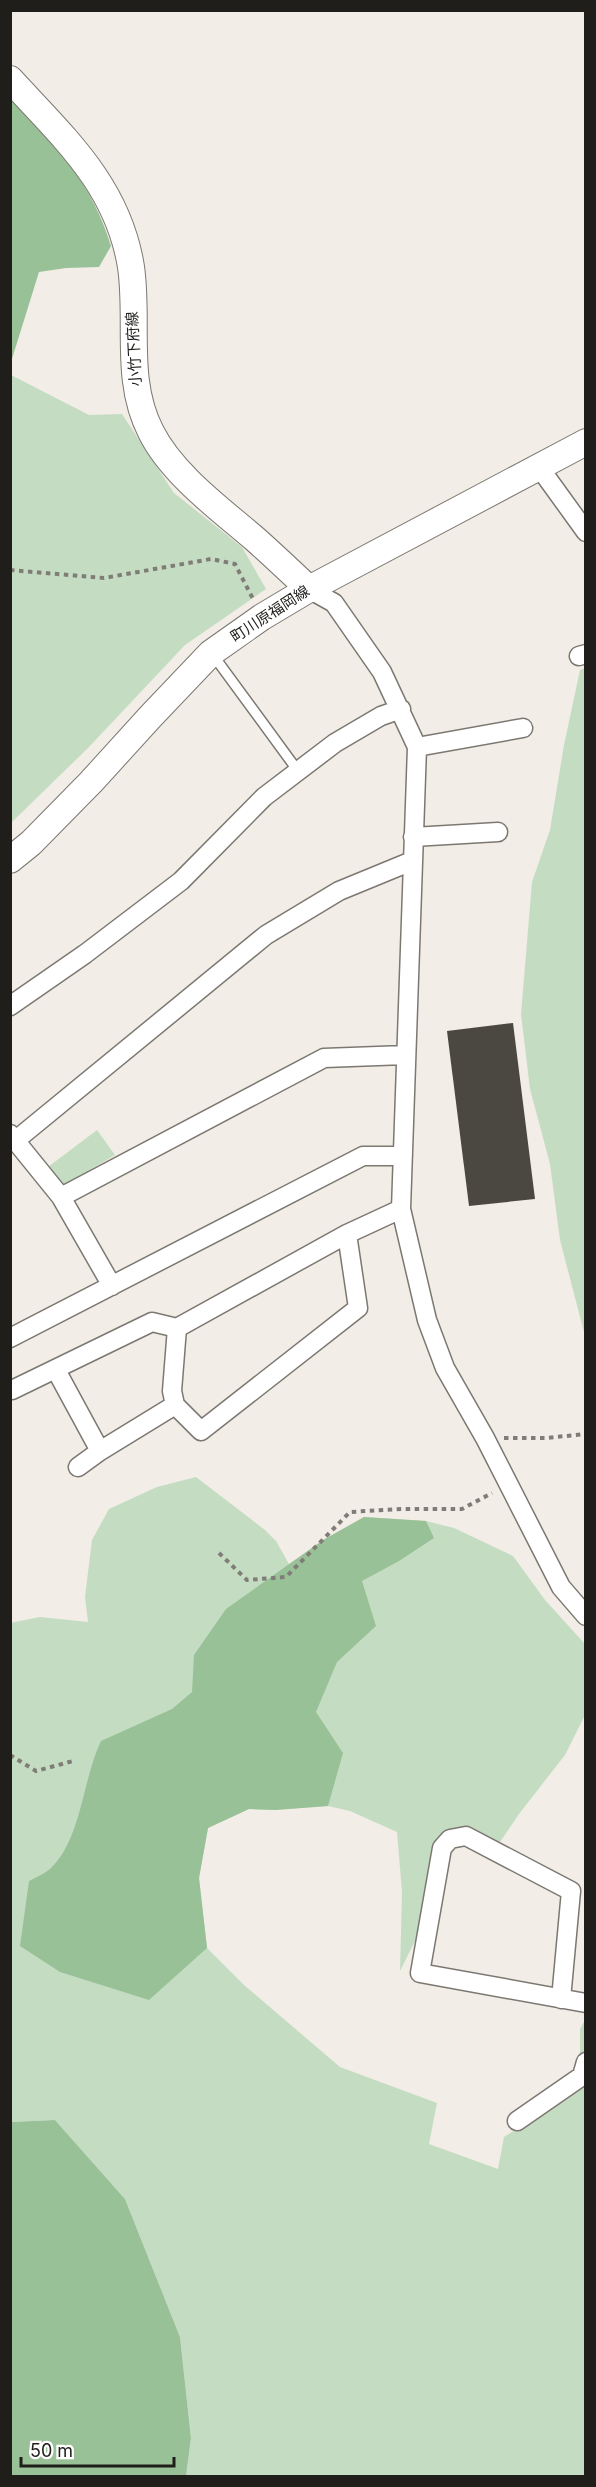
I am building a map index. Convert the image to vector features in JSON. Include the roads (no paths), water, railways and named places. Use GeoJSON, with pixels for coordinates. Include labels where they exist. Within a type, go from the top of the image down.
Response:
{"type":"FeatureCollection","features":[{"type":"Feature","properties":{"kind":"main road","name":"小竹下府線"},"geometry":{"type":"LineString","coordinates":[[10,79],[92,169],[120,219],[131,267],[136,396],[151,433],[169,459],[194,484],[309,589]]}},
{"type":"Feature","properties":{"kind":"main road","name":"町川原福岡線"},"geometry":{"type":"LineString","coordinates":[[10,860],[91,783],[211,653],[262,617],[309,589],[585,442]]}},
{"type":"Feature","properties":{"kind":"street"},"geometry":{"type":"LineString","coordinates":[[539,467],[585,532]]}},
{"type":"Feature","properties":{"kind":"street"},"geometry":{"type":"LineString","coordinates":[[309,589],[334,603],[382,672],[417,747],[401,1209],[430,1329],[445,1368],[485,1438],[561,1587],[585,1616]]}},
{"type":"Feature","properties":{"kind":"street"},"geometry":{"type":"LineString","coordinates":[[10,1005],[85,954],[181,881],[264,797],[334,743],[381,716],[401,709]]}},
{"type":"Feature","properties":{"kind":"street"},"geometry":{"type":"LineString","coordinates":[[417,747],[523,728]]}},
{"type":"Feature","properties":{"kind":"street"},"geometry":{"type":"LineString","coordinates":[[413,837],[498,832]]}},
{"type":"Feature","properties":{"kind":"street"},"geometry":{"type":"LineString","coordinates":[[112,1286],[61,1197],[13,1137],[266,935],[339,891],[412,861]]}},
{"type":"Feature","properties":{"kind":"street"},"geometry":{"type":"LineString","coordinates":[[61,1197],[324,1058],[405,1055]]}},
{"type":"Feature","properties":{"kind":"street"},"geometry":{"type":"LineString","coordinates":[[10,1338],[363,1156],[403,1156]]}},
{"type":"Feature","properties":{"kind":"street"},"geometry":{"type":"LineString","coordinates":[[12,1390],[152,1322],[177,1329],[347,1234],[401,1209]]}},
{"type":"Feature","properties":{"kind":"street"},"geometry":{"type":"LineString","coordinates":[[177,1329],[172,1391],[176,1405],[201,1431],[358,1308],[347,1234]]}},
{"type":"Feature","properties":{"kind":"street"},"geometry":{"type":"LineString","coordinates":[[56,1370],[100,1450]]}},
{"type":"Feature","properties":{"kind":"street"},"geometry":{"type":"LineString","coordinates":[[78,1467],[100,1450],[176,1405]]}},
{"type":"Feature","properties":{"kind":"street"},"geometry":{"type":"LineString","coordinates":[[561,1999],[571,1891],[466,1836],[450,1839],[442,1848],[420,1973],[561,1999],[585,2003]]}},
{"type":"Feature","properties":{"kind":"street"},"geometry":{"type":"LineString","coordinates":[[517,2121],[582,2076],[585,2062]]}},
{"type":"Feature","properties":{"kind":"lane"},"geometry":{"type":"LineString","coordinates":[[211,653],[298,771]]}}]}
